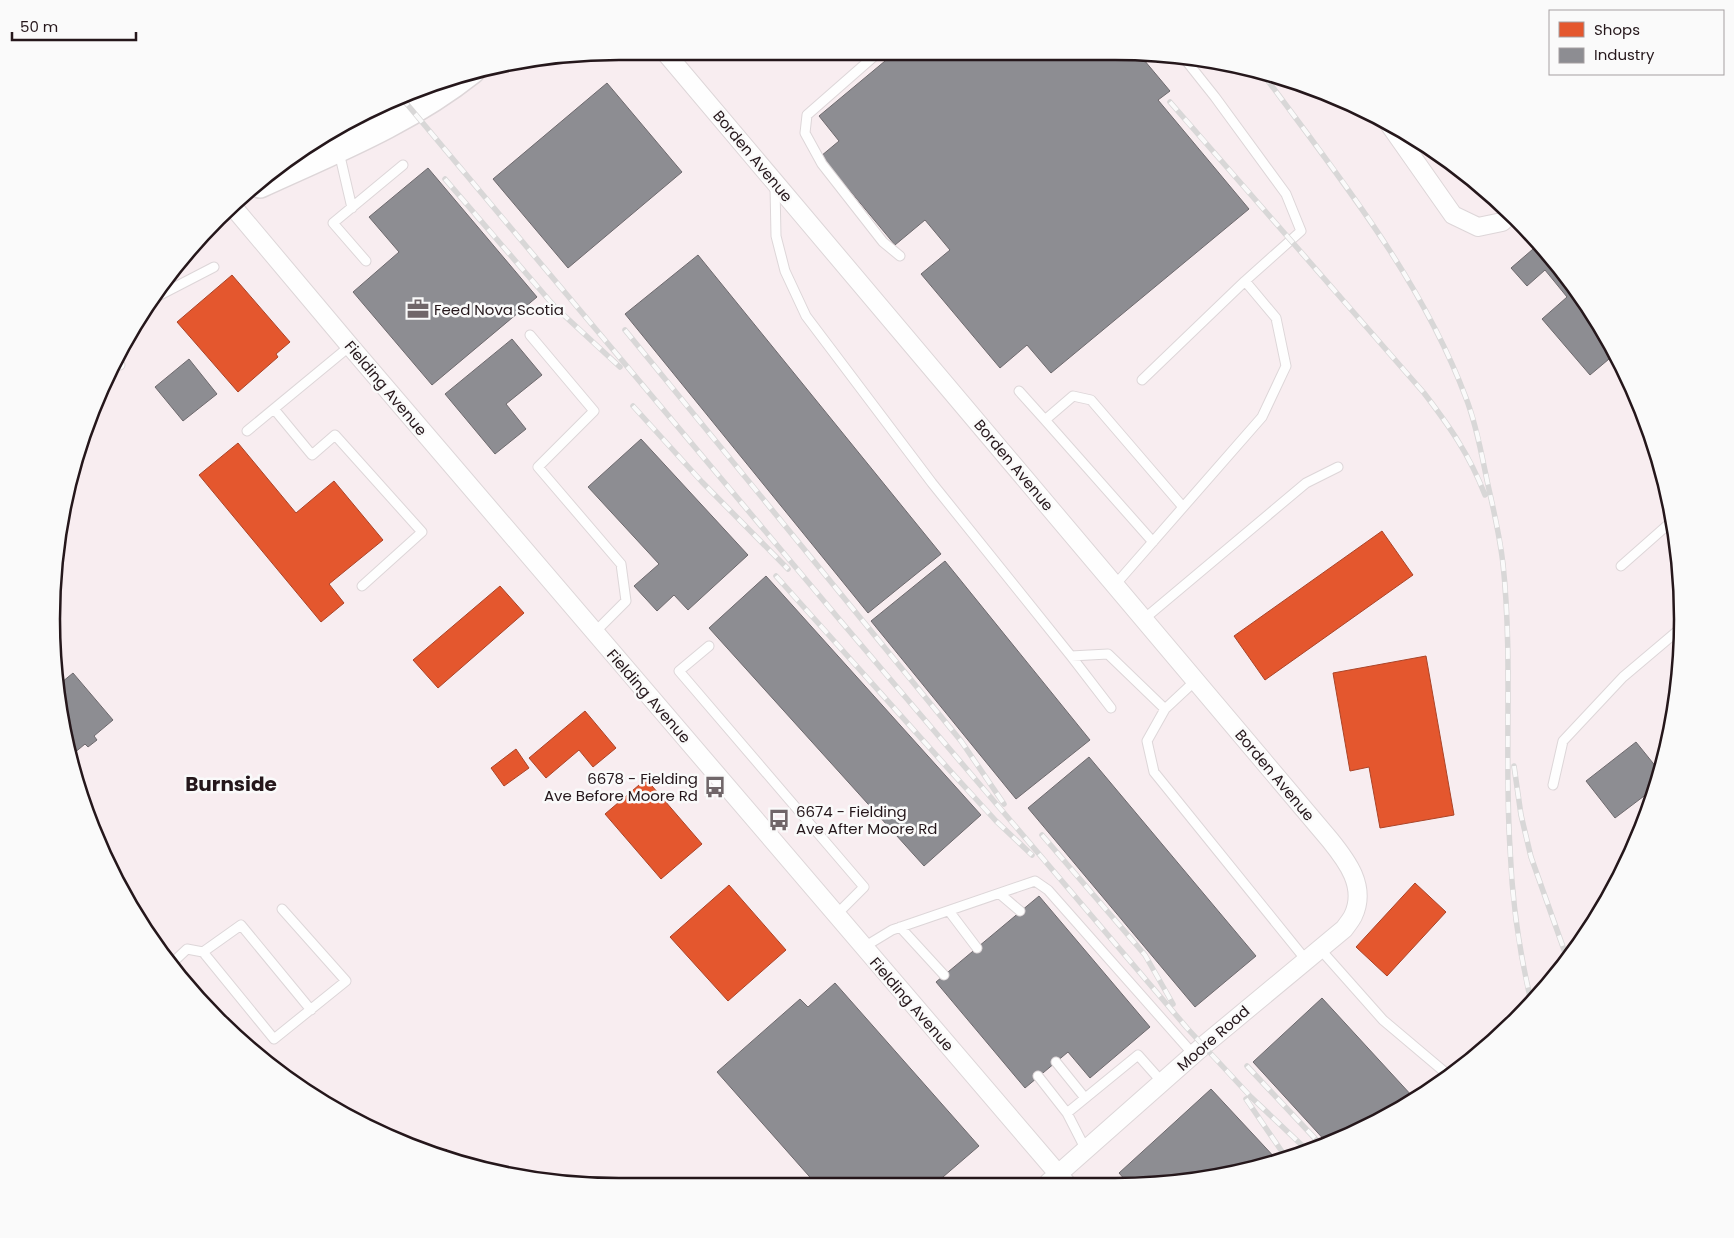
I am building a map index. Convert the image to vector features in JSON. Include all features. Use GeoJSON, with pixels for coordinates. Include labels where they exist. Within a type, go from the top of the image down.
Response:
{"type":"FeatureCollection","features":[{"type":"Feature","properties":{"kind":"main road"},"geometry":{"type":"LineString","coordinates":[[278,177],[338,149],[355,130],[413,112],[446,88]]}},
{"type":"Feature","properties":{"kind":"street","name":"Borden Avenue"},"geometry":{"type":"LineString","coordinates":[[672,60],[1330,840],[1347,862],[1357,884]]}},
{"type":"Feature","properties":{"kind":"street"},"geometry":{"type":"LineString","coordinates":[[1398,137],[1453,215],[1478,227],[1502,222],[1505,219]]}},
{"type":"Feature","properties":{"kind":"street","name":"Fielding Avenue"},"geometry":{"type":"LineString","coordinates":[[237,212],[864,947],[1056,1178]]}},
{"type":"Feature","properties":{"kind":"street","name":"Moore Road"},"geometry":{"type":"LineString","coordinates":[[1060,1178],[1086,1150],[1193,1054],[1344,929],[1354,915],[1357,884]]}},
{"type":"Feature","properties":{"kind":"lane"},"geometry":{"type":"LineString","coordinates":[[870,60],[807,115],[805,133],[822,164],[883,242],[900,256]]}},
{"type":"Feature","properties":{"kind":"lane"},"geometry":{"type":"LineString","coordinates":[[1142,380],[1245,281],[1301,231],[1286,194],[1190,65]]}},
{"type":"Feature","properties":{"kind":"lane"},"geometry":{"type":"LineString","coordinates":[[338,149],[352,208]]}},
{"type":"Feature","properties":{"kind":"lane"},"geometry":{"type":"LineString","coordinates":[[366,261],[333,223],[403,165]]}},
{"type":"Feature","properties":{"kind":"lane"},"geometry":{"type":"LineString","coordinates":[[775,182],[776,236],[785,271],[806,316],[932,483],[1111,708]]}},
{"type":"Feature","properties":{"kind":"lane"},"geometry":{"type":"LineString","coordinates":[[167,291],[214,266]]}},
{"type":"Feature","properties":{"kind":"lane"},"geometry":{"type":"LineString","coordinates":[[1115,585],[1262,417],[1286,366],[1276,318],[1245,281]]}},
{"type":"Feature","properties":{"kind":"lane"},"geometry":{"type":"LineString","coordinates":[[530,334],[594,411],[538,467],[621,564],[626,601],[594,632]]}},
{"type":"Feature","properties":{"kind":"lane"},"geometry":{"type":"LineString","coordinates":[[247,431],[350,346]]}},
{"type":"Feature","properties":{"kind":"lane"},"geometry":{"type":"LineString","coordinates":[[1019,391],[1152,542]]}},
{"type":"Feature","properties":{"kind":"lane"},"geometry":{"type":"LineString","coordinates":[[1045,420],[1073,396],[1091,400],[1183,507]]}},
{"type":"Feature","properties":{"kind":"lane"},"geometry":{"type":"LineString","coordinates":[[274,409],[312,456],[335,435],[422,532],[362,586]]}},
{"type":"Feature","properties":{"kind":"lane"},"geometry":{"type":"LineString","coordinates":[[1144,619],[1306,483],[1338,467]]}},
{"type":"Feature","properties":{"kind":"lane"},"geometry":{"type":"LineString","coordinates":[[1620,566],[1666,526]]}},
{"type":"Feature","properties":{"kind":"lane"},"geometry":{"type":"LineString","coordinates":[[1554,785],[1563,741],[1623,677],[1674,634]]}},
{"type":"Feature","properties":{"kind":"lane"},"geometry":{"type":"LineString","coordinates":[[709,646],[679,671],[864,887],[836,915]]}},
{"type":"Feature","properties":{"kind":"lane"},"geometry":{"type":"LineString","coordinates":[[1071,656],[1108,654],[1165,709]]}},
{"type":"Feature","properties":{"kind":"lane"},"geometry":{"type":"LineString","coordinates":[[1195,681],[1165,709],[1147,741],[1154,772],[1306,960]]}},
{"type":"Feature","properties":{"kind":"lane"},"geometry":{"type":"LineString","coordinates":[[864,947],[892,930],[1000,894],[1035,880],[1048,890],[1193,1054]]}},
{"type":"Feature","properties":{"kind":"lane"},"geometry":{"type":"LineString","coordinates":[[1000,894],[1020,911]]}},
{"type":"Feature","properties":{"kind":"lane"},"geometry":{"type":"LineString","coordinates":[[176,959],[188,949],[203,952],[274,1039],[346,981],[282,909]]}},
{"type":"Feature","properties":{"kind":"lane"},"geometry":{"type":"LineString","coordinates":[[948,911],[976,948]]}},
{"type":"Feature","properties":{"kind":"lane"},"geometry":{"type":"LineString","coordinates":[[203,952],[241,925],[311,1010]]}},
{"type":"Feature","properties":{"kind":"lane"},"geometry":{"type":"LineString","coordinates":[[900,927],[944,975]]}},
{"type":"Feature","properties":{"kind":"lane"},"geometry":{"type":"LineString","coordinates":[[1320,949],[1383,1020],[1443,1071]]}},
{"type":"Feature","properties":{"kind":"lane"},"geometry":{"type":"LineString","coordinates":[[1067,1113],[1138,1055],[1162,1082]]}},
{"type":"Feature","properties":{"kind":"lane"},"geometry":{"type":"LineString","coordinates":[[1056,1062],[1085,1098]]}},
{"type":"Feature","properties":{"kind":"lane"},"geometry":{"type":"LineString","coordinates":[[1038,1076],[1067,1113],[1086,1150]]}},
{"type":"Feature","properties":{"kind":"shaded area"},"geometry":{"type":"Polygon","coordinates":[[[619,60],[1115,60],[1152,61],[1188,65],[1260,79],[1329,103],[1395,135],[1426,154],[1484,199],[1535,250],[1558,279],[1580,308],[1616,372],[1644,439],[1655,474],[1669,546],[1673,582],[1673,656],[1669,692],[1655,764],[1644,799],[1616,866],[1599,898],[1580,930],[1535,988],[1484,1039],[1455,1062],[1426,1084],[1362,1120],[1295,1148],[1260,1159],[1188,1173],[1152,1177],[619,1178],[582,1177],[546,1173],[474,1159],[405,1135],[339,1103],[308,1084],[250,1039],[199,988],[154,930],[118,866],[103,833],[79,764],[65,692],[61,656],[60,619],[61,582],[65,546],[79,474],[103,405],[135,339],[154,308],[199,250],[250,199],[308,154],[339,135],[405,103],[474,79],[546,65],[582,61],[619,60]]]}},
{"type":"Feature","properties":{"kind":"building: Shops"},"geometry":{"type":"Polygon","coordinates":[[[232,275],[290,342],[276,354],[278,357],[238,392],[177,322],[232,275]]]}},
{"type":"Feature","properties":{"kind":"building: Shops"},"geometry":{"type":"Polygon","coordinates":[[[238,443],[296,513],[334,481],[383,540],[329,584],[344,603],[321,622],[199,475],[238,443]]]}},
{"type":"Feature","properties":{"kind":"building: Shops"},"geometry":{"type":"Polygon","coordinates":[[[1382,531],[1413,575],[1265,680],[1234,636],[1382,531]]]}},
{"type":"Feature","properties":{"kind":"building: Shops"},"geometry":{"type":"Polygon","coordinates":[[[500,586],[524,613],[438,688],[413,660],[500,586]]]}},
{"type":"Feature","properties":{"kind":"building: Shops"},"geometry":{"type":"Polygon","coordinates":[[[1426,656],[1454,815],[1380,828],[1369,767],[1350,771],[1333,673],[1426,656]]]}},
{"type":"Feature","properties":{"kind":"building: Shops"},"geometry":{"type":"Polygon","coordinates":[[[585,711],[616,748],[593,767],[579,750],[546,778],[529,758],[585,711]]]}},
{"type":"Feature","properties":{"kind":"building: Shops"},"geometry":{"type":"Polygon","coordinates":[[[516,749],[529,768],[504,786],[491,768],[516,749]]]}},
{"type":"Feature","properties":{"kind":"building: Shops"},"geometry":{"type":"Polygon","coordinates":[[[646,779],[702,844],[661,879],[605,814],[646,779]]]}},
{"type":"Feature","properties":{"kind":"building: Shops"},"geometry":{"type":"Polygon","coordinates":[[[1415,883],[1446,912],[1387,976],[1356,947],[1415,883]]]}},
{"type":"Feature","properties":{"kind":"building: Shops"},"geometry":{"type":"Polygon","coordinates":[[[729,885],[786,950],[728,1001],[670,937],[729,885]]]}},
{"type":"Feature","properties":{"kind":"building: Industry"},"geometry":{"type":"Polygon","coordinates":[[[886,60],[1145,61],[1170,91],[1158,100],[1249,209],[1051,373],[1027,345],[1000,368],[921,274],[950,250],[925,220],[895,245],[821,156],[839,141],[819,116],[886,60]]]}},
{"type":"Feature","properties":{"kind":"building: Industry"},"geometry":{"type":"Polygon","coordinates":[[[607,83],[682,172],[568,268],[493,179],[607,83]]]}},
{"type":"Feature","properties":{"kind":"building: Industry"},"geometry":{"type":"Polygon","coordinates":[[[428,168],[537,297],[432,385],[353,292],[399,252],[369,217],[428,168]]]}},
{"type":"Feature","properties":{"kind":"building: Industry"},"geometry":{"type":"Polygon","coordinates":[[[1534,249],[1580,308],[1609,359],[1590,375],[1542,319],[1567,297],[1545,270],[1527,286],[1511,268],[1534,249]]]}},
{"type":"Feature","properties":{"kind":"building: Industry"},"geometry":{"type":"Polygon","coordinates":[[[698,255],[941,554],[868,613],[625,314],[698,255]]]}},
{"type":"Feature","properties":{"kind":"building: Industry"},"geometry":{"type":"Polygon","coordinates":[[[512,339],[542,375],[506,404],[526,429],[495,454],[445,394],[512,339]]]}},
{"type":"Feature","properties":{"kind":"building: Industry"},"geometry":{"type":"Polygon","coordinates":[[[189,359],[217,394],[183,421],[155,387],[189,359]]]}},
{"type":"Feature","properties":{"kind":"building: Industry"},"geometry":{"type":"Polygon","coordinates":[[[641,439],[748,555],[688,610],[674,595],[657,611],[634,586],[659,564],[588,487],[641,439]]]}},
{"type":"Feature","properties":{"kind":"building: Industry"},"geometry":{"type":"Polygon","coordinates":[[[945,561],[1090,740],[1016,799],[871,621],[945,561]]]}},
{"type":"Feature","properties":{"kind":"building: Industry"},"geometry":{"type":"Polygon","coordinates":[[[766,576],[981,815],[924,866],[709,628],[766,576]]]}},
{"type":"Feature","properties":{"kind":"building: Industry"},"geometry":{"type":"Polygon","coordinates":[[[73,673],[113,720],[94,736],[97,740],[88,747],[85,744],[76,751],[71,728],[64,681],[73,673]]]}},
{"type":"Feature","properties":{"kind":"building: Industry"},"geometry":{"type":"Polygon","coordinates":[[[1636,742],[1655,765],[1645,795],[1615,818],[1586,781],[1636,742]]]}},
{"type":"Feature","properties":{"kind":"building: Industry"},"geometry":{"type":"Polygon","coordinates":[[[1089,757],[1256,956],[1195,1007],[1028,808],[1089,757]]]}},
{"type":"Feature","properties":{"kind":"building: Industry"},"geometry":{"type":"Polygon","coordinates":[[[1039,896],[1150,1027],[1090,1078],[1068,1052],[1025,1088],[936,982],[1039,896]]]}},
{"type":"Feature","properties":{"kind":"building: Industry"},"geometry":{"type":"Polygon","coordinates":[[[835,983],[979,1146],[942,1178],[811,1178],[717,1072],[800,999],[808,1007],[835,983]]]}},
{"type":"Feature","properties":{"kind":"building: Industry"},"geometry":{"type":"Polygon","coordinates":[[[1322,998],[1410,1094],[1362,1120],[1322,1138],[1253,1062],[1322,998]]]}},
{"type":"Feature","properties":{"kind":"building: Industry"},"geometry":{"type":"Polygon","coordinates":[[[1211,1089],[1272,1155],[1224,1167],[1188,1173],[1123,1178],[1119,1173],[1211,1089]]]}},
{"type":"Feature","properties":{"kind":"railway"},"geometry":{"type":"LineString","coordinates":[[1269,82],[1376,229],[1402,270],[1426,311],[1447,354],[1473,419],[1495,515],[1503,564],[1508,671],[1508,813],[1511,867],[1514,906],[1529,994]]}},
{"type":"Feature","properties":{"kind":"railway"},"geometry":{"type":"LineString","coordinates":[[1170,102],[1424,393],[1458,441],[1485,495]]}},
{"type":"Feature","properties":{"kind":"railway"},"geometry":{"type":"LineString","coordinates":[[406,103],[839,619],[1187,1028],[1251,1097],[1302,1145]]}},
{"type":"Feature","properties":{"kind":"railway"},"geometry":{"type":"LineString","coordinates":[[445,179],[555,307],[620,367]]}},
{"type":"Feature","properties":{"kind":"railway"},"geometry":{"type":"LineString","coordinates":[[625,330],[961,741],[1004,804]]}},
{"type":"Feature","properties":{"kind":"railway"},"geometry":{"type":"LineString","coordinates":[[633,406],[702,482],[788,569]]}},
{"type":"Feature","properties":{"kind":"railway"},"geometry":{"type":"LineString","coordinates":[[776,576],[996,821],[1032,855]]}},
{"type":"Feature","properties":{"kind":"railway"},"geometry":{"type":"LineString","coordinates":[[1514,766],[1521,815],[1531,857],[1564,951]]}},
{"type":"Feature","properties":{"kind":"railway"},"geometry":{"type":"LineString","coordinates":[[1042,835],[1145,955],[1173,1004]]}},
{"type":"Feature","properties":{"kind":"railway"},"geometry":{"type":"LineString","coordinates":[[1247,1066],[1316,1140]]}},
{"type":"Feature","properties":{"kind":"railway"},"geometry":{"type":"LineString","coordinates":[[1246,1099],[1282,1152]]}},
{"type":"Feature","properties":{"kind":"place","name":"Feed Nova Scotia"},"geometry":{"type":"Point","coordinates":[418,309]}},
{"type":"Feature","properties":{"kind":"place","name":"6678 - Fielding Ave Before Moore Rd"},"geometry":{"type":"Point","coordinates":[715,787]}},
{"type":"Feature","properties":{"kind":"place","name":"6674 - Fielding Ave After Moore Rd"},"geometry":{"type":"Point","coordinates":[779,820]}},
{"type":"Feature","properties":{"kind":"district","name":"Burnside"},"geometry":{"type":"Point","coordinates":[231,784]}}]}
